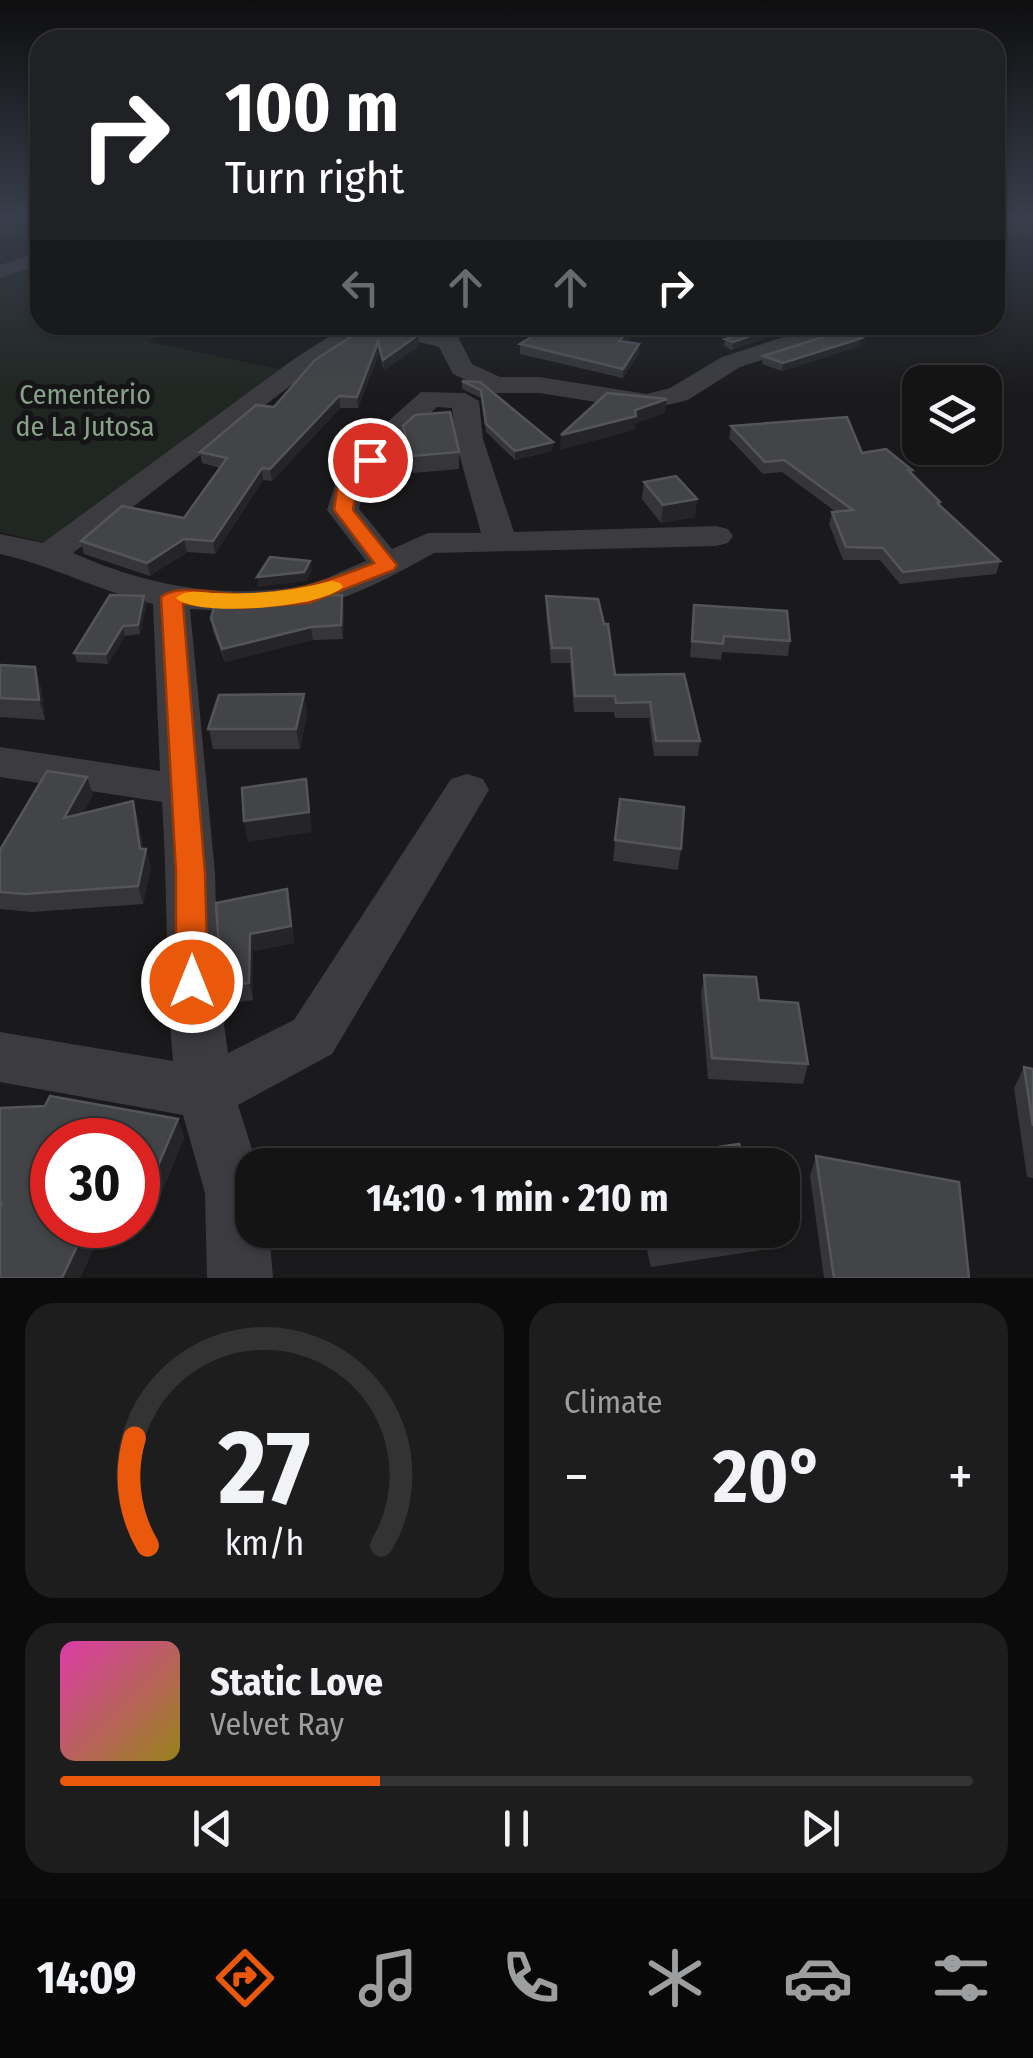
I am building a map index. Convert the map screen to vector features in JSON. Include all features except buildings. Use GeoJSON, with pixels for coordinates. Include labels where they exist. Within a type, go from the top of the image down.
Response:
{"type":"FeatureCollection","features":[{"type":"Feature","properties":{"kind":"street"},"geometry":{"type":"LineString","coordinates":[[49,555],[349,335]]}},
{"type":"Feature","properties":{"kind":"street"},"geometry":{"type":"LineString","coordinates":[[430,335],[449,342],[462,368],[496,385],[538,386],[647,402],[678,394],[731,362],[813,335]]}},
{"type":"Feature","properties":{"kind":"street"},"geometry":{"type":"LineString","coordinates":[[387,565],[343,510],[342,500],[346,489],[394,431],[431,398],[465,402],[469,439],[501,543]]}},
{"type":"Feature","properties":{"kind":"street"},"geometry":{"type":"LineString","coordinates":[[0,544],[49,555],[114,584],[172,597],[243,601],[309,596],[387,565],[428,543],[716,536]]}},
{"type":"Feature","properties":{"kind":"street"},"geometry":{"type":"LineString","coordinates":[[172,597],[191,873],[192,982],[205,1094],[236,1192],[240,1278]]}},
{"type":"Feature","properties":{"kind":"street"},"geometry":{"type":"LineString","coordinates":[[0,762],[183,790]]}},
{"type":"Feature","properties":{"kind":"street"},"geometry":{"type":"LineString","coordinates":[[0,1057],[205,1094],[313,1036],[467,790]]}},
{"type":"Feature","properties":{"kind":"green space","name":"Cementerio de La Jutosa"},"geometry":{"type":"Polygon","coordinates":[[[0,277],[30,277],[30,335],[160,335],[148,342],[284,370],[46,543],[0,532],[0,277]]]}},
{"type":"Feature","properties":{"kind":"slow traffic"},"geometry":{"type":"LineString","coordinates":[[187,598],[243,601],[309,596],[332,587]]}},
{"type":"Feature","properties":{"kind":"route"},"geometry":{"type":"LineString","coordinates":[[192,982],[191,873],[172,597],[243,601],[309,596],[387,565],[343,510],[346,489],[370,460]]}}]}
